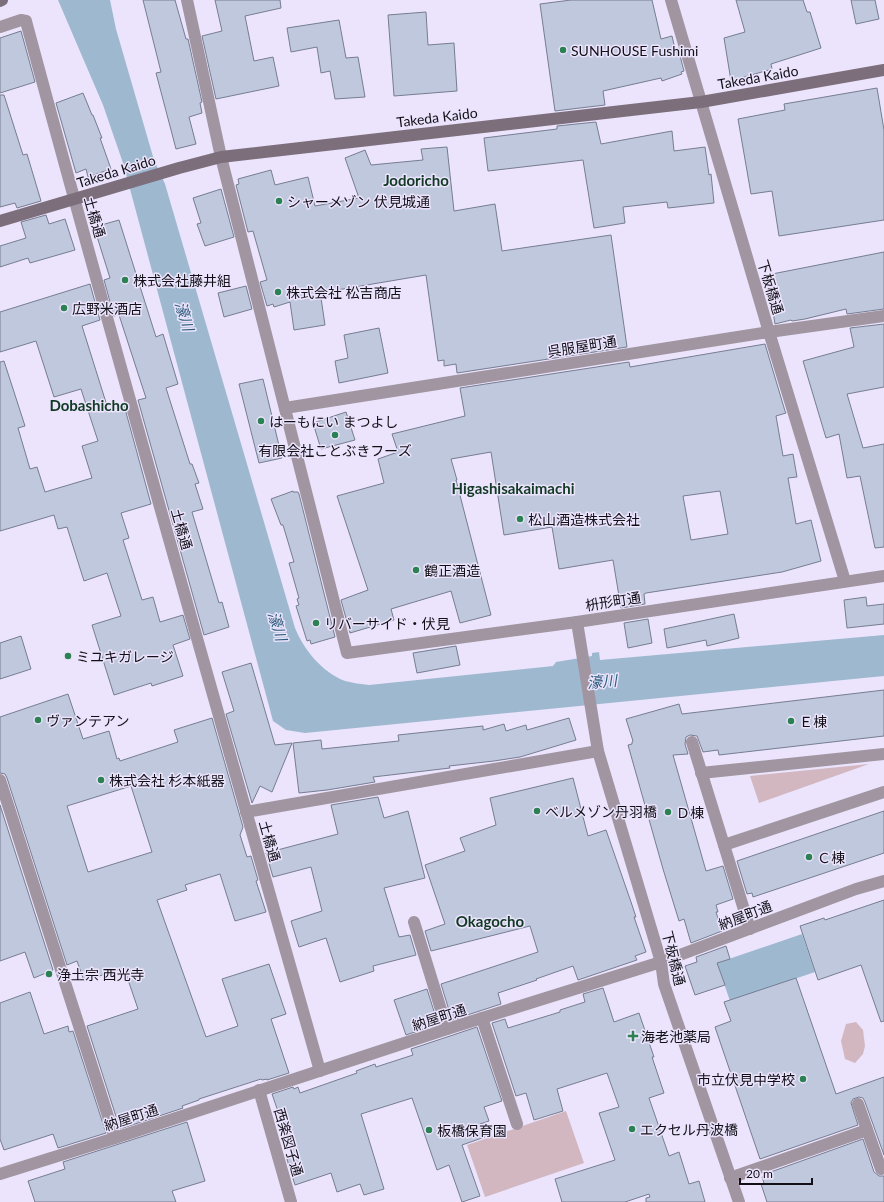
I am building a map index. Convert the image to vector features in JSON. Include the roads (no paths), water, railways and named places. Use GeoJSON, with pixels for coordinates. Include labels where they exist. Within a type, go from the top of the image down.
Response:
{"type":"FeatureCollection","features":[{"type":"Feature","properties":{"kind":"main road","name":"Takeda Kaido"},"geometry":{"type":"LineString","coordinates":[[0,221],[221,157],[701,102],[884,70]]}},
{"type":"Feature","properties":{"kind":"street"},"geometry":{"type":"LineString","coordinates":[[187,0],[221,157],[285,408]]}},
{"type":"Feature","properties":{"kind":"street","name":"下板橋通"},"geometry":{"type":"LineString","coordinates":[[671,0],[844,581]]}},
{"type":"Feature","properties":{"kind":"street","name":"土橋通"},"geometry":{"type":"LineString","coordinates":[[0,27],[21,20],[26,21],[74,199],[320,1071]]}},
{"type":"Feature","properties":{"kind":"street","name":"呉服屋町通"},"geometry":{"type":"LineString","coordinates":[[285,408],[769,332],[884,316]]}},
{"type":"Feature","properties":{"kind":"street","name":"枡形町通"},"geometry":{"type":"LineString","coordinates":[[285,408],[347,652],[576,622],[884,576]]}},
{"type":"Feature","properties":{"kind":"street","name":"下板橋通"},"geometry":{"type":"LineString","coordinates":[[576,622],[598,750],[661,962],[664,984],[739,1202]]}},
{"type":"Feature","properties":{"kind":"street"},"geometry":{"type":"LineString","coordinates":[[692,742],[750,929]]}},
{"type":"Feature","properties":{"kind":"street"},"geometry":{"type":"LineString","coordinates":[[246,812],[598,750]]}},
{"type":"Feature","properties":{"kind":"street"},"geometry":{"type":"LineString","coordinates":[[701,773],[884,754]]}},
{"type":"Feature","properties":{"kind":"street"},"geometry":{"type":"LineString","coordinates":[[0,780],[115,1138]]}},
{"type":"Feature","properties":{"kind":"street"},"geometry":{"type":"LineString","coordinates":[[724,845],[884,792]]}},
{"type":"Feature","properties":{"kind":"street","name":"納屋町通"},"geometry":{"type":"LineString","coordinates":[[0,1174],[115,1138],[447,1029],[661,962],[856,889],[884,880]]}},
{"type":"Feature","properties":{"kind":"street"},"geometry":{"type":"LineString","coordinates":[[414,922],[447,1029]]}},
{"type":"Feature","properties":{"kind":"street"},"geometry":{"type":"LineString","coordinates":[[482,1018],[517,1124]]}},
{"type":"Feature","properties":{"kind":"street","name":"西楽図子通"},"geometry":{"type":"LineString","coordinates":[[259,1090],[291,1202]]}},
{"type":"Feature","properties":{"kind":"street"},"geometry":{"type":"LineString","coordinates":[[858,1104],[881,1169],[884,1168]]}},
{"type":"Feature","properties":{"kind":"street"},"geometry":{"type":"LineString","coordinates":[[730,1178],[867,1130]]}},
{"type":"Feature","properties":{"kind":"water","name":"濠川"},"geometry":{"type":"Polygon","coordinates":[[[58,0],[110,0],[116,29],[154,160],[165,184],[295,628],[303,644],[321,666],[345,681],[369,685],[553,666],[556,662],[592,656],[592,653],[599,652],[600,660],[884,635],[884,676],[305,733],[286,730],[273,721],[123,163],[103,105],[58,0]]]}},
{"type":"Feature","properties":{"kind":"water"},"geometry":{"type":"Polygon","coordinates":[[[802,934],[815,972],[730,1001],[717,963],[802,934]]]}},
{"type":"Feature","properties":{"kind":"place","name":"SUNHOUSE Fushimi"},"geometry":{"type":"Point","coordinates":[563,50]}},
{"type":"Feature","properties":{"kind":"place","name":"シャーメゾン 伏見城通"},"geometry":{"type":"Point","coordinates":[279,201]}},
{"type":"Feature","properties":{"kind":"place","name":"株式会社藤井組"},"geometry":{"type":"Point","coordinates":[125,280]}},
{"type":"Feature","properties":{"kind":"place","name":"株式会社 松吉商店"},"geometry":{"type":"Point","coordinates":[278,292]}},
{"type":"Feature","properties":{"kind":"place","name":"広野米酒店"},"geometry":{"type":"Point","coordinates":[64,308]}},
{"type":"Feature","properties":{"kind":"place","name":"はーもにい まつよし"},"geometry":{"type":"Point","coordinates":[261,421]}},
{"type":"Feature","properties":{"kind":"place","name":"有限会社ことぶきフーズ"},"geometry":{"type":"Point","coordinates":[335,435]}},
{"type":"Feature","properties":{"kind":"place","name":"松山酒造株式会社"},"geometry":{"type":"Point","coordinates":[520,519]}},
{"type":"Feature","properties":{"kind":"place","name":"鶴正酒造"},"geometry":{"type":"Point","coordinates":[416,570]}},
{"type":"Feature","properties":{"kind":"place","name":"リバーサイド・伏見"},"geometry":{"type":"Point","coordinates":[316,623]}},
{"type":"Feature","properties":{"kind":"place","name":"ミユキガレージ"},"geometry":{"type":"Point","coordinates":[68,656]}},
{"type":"Feature","properties":{"kind":"place","name":"ヴァンテアン"},"geometry":{"type":"Point","coordinates":[38,720]}},
{"type":"Feature","properties":{"kind":"place","name":"Ｅ棟"},"geometry":{"type":"Point","coordinates":[791,721]}},
{"type":"Feature","properties":{"kind":"place","name":"株式会社 杉本紙器"},"geometry":{"type":"Point","coordinates":[101,780]}},
{"type":"Feature","properties":{"kind":"place","name":"ベルメゾン丹羽橋"},"geometry":{"type":"Point","coordinates":[537,811]}},
{"type":"Feature","properties":{"kind":"place","name":"Ｄ棟"},"geometry":{"type":"Point","coordinates":[668,812]}},
{"type":"Feature","properties":{"kind":"place","name":"Ｃ棟"},"geometry":{"type":"Point","coordinates":[809,857]}},
{"type":"Feature","properties":{"kind":"place","name":"浄土宗 西光寺"},"geometry":{"type":"Point","coordinates":[49,974]}},
{"type":"Feature","properties":{"kind":"place","name":"海老池薬局"},"geometry":{"type":"Point","coordinates":[633,1036]}},
{"type":"Feature","properties":{"kind":"place","name":"市立伏見中学校"},"geometry":{"type":"Point","coordinates":[803,1079]}},
{"type":"Feature","properties":{"kind":"place","name":"エクセル丹波橋"},"geometry":{"type":"Point","coordinates":[632,1129]}},
{"type":"Feature","properties":{"kind":"place","name":"板橋保育園"},"geometry":{"type":"Point","coordinates":[429,1130]}},
{"type":"Feature","properties":{"kind":"district","name":"Jodoricho"},"geometry":{"type":"Point","coordinates":[416,180]}},
{"type":"Feature","properties":{"kind":"district","name":"Dobashicho"},"geometry":{"type":"Point","coordinates":[89,405]}},
{"type":"Feature","properties":{"kind":"district","name":"Higashisakaimachi"},"geometry":{"type":"Point","coordinates":[513,488]}},
{"type":"Feature","properties":{"kind":"district","name":"Okagocho"},"geometry":{"type":"Point","coordinates":[490,921]}}]}
